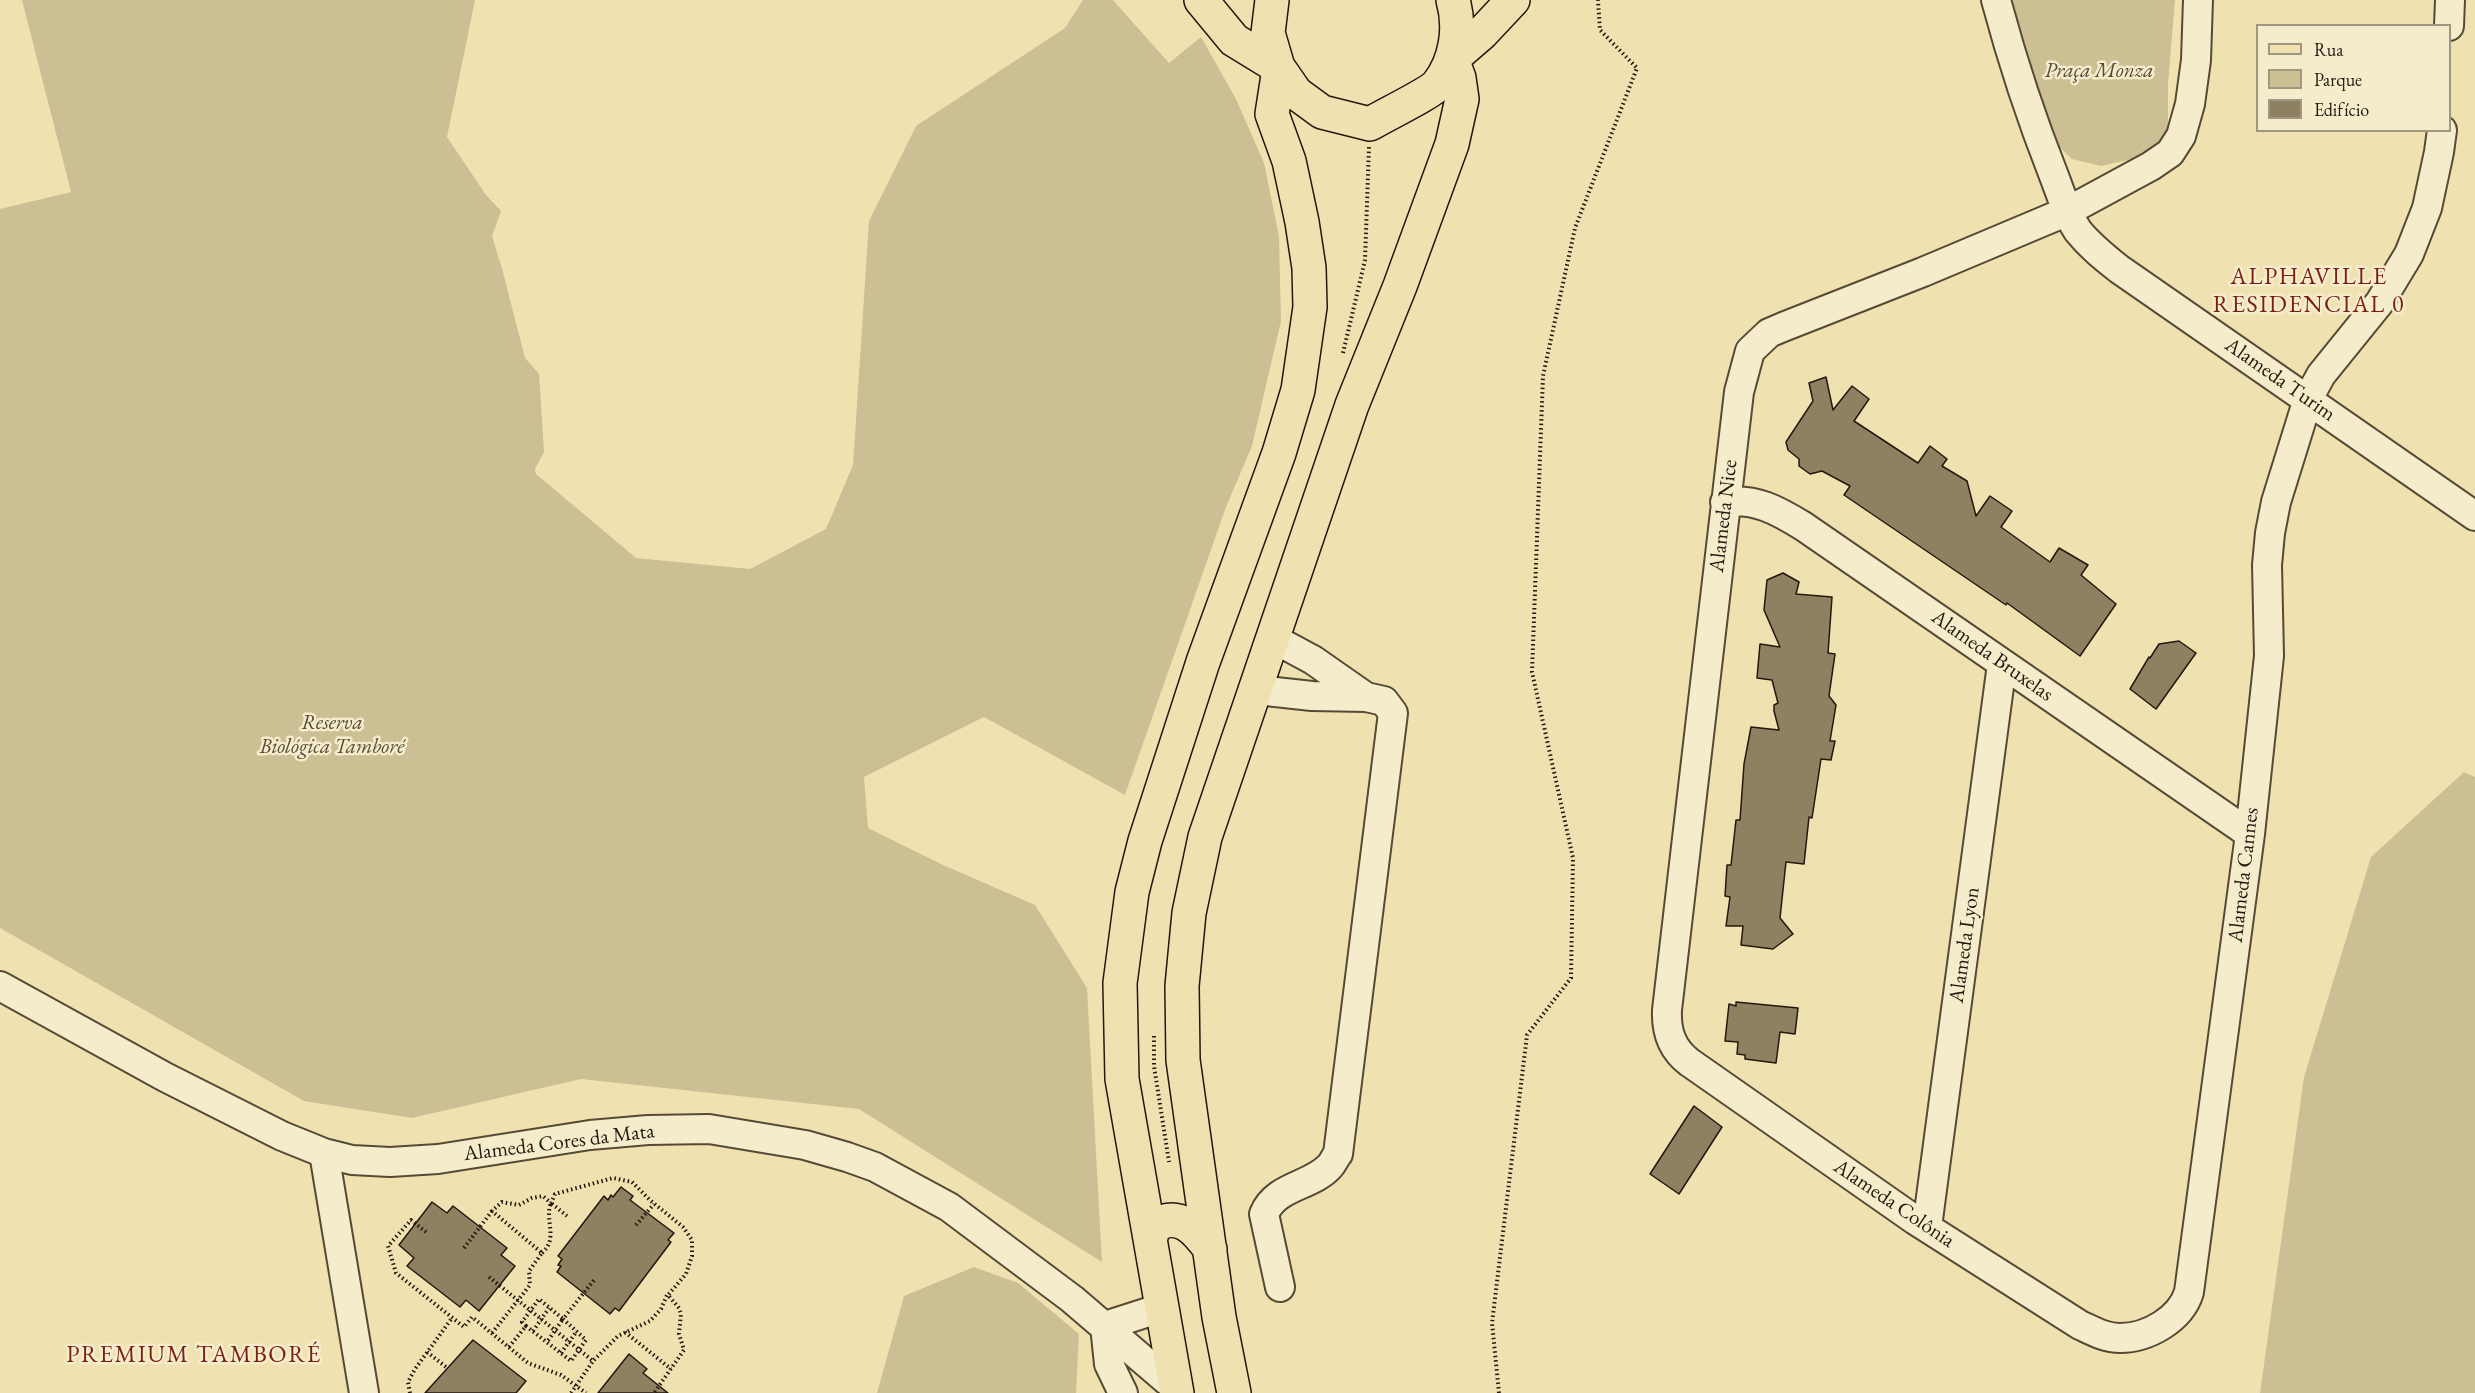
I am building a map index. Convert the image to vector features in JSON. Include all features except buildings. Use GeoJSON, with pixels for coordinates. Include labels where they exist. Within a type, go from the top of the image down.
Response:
{"type":"FeatureCollection","features":[{"type":"Feature","properties":{"kind":"main road"},"geometry":{"type":"LineString","coordinates":[[1177,1391],[1122,1079],[1120,983],[1132,892],[1145,841],[1181,729],[1279,453],[1295,401],[1310,308],[1309,268],[1289,161],[1272,114],[1234,40],[1201,0]]}},
{"type":"Feature","properties":{"kind":"main road"},"geometry":{"type":"LineString","coordinates":[[1272,0],[1269,33],[1278,68],[1296,93],[1322,112],[1370,124],[1437,86],[1452,58],[1457,30],[1453,0]]}},
{"type":"Feature","properties":{"kind":"main road"},"geometry":{"type":"LineString","coordinates":[[1452,58],[1482,33],[1513,0]]}},
{"type":"Feature","properties":{"kind":"main road"},"geometry":{"type":"LineString","coordinates":[[1234,1393],[1219,1317],[1183,1060],[1182,986],[1189,913],[1205,837],[1257,690],[1352,405],[1400,286],[1452,144],[1462,99],[1482,33]]}},
{"type":"Feature","properties":{"kind":"main road"},"geometry":{"type":"LineString","coordinates":[[1234,40],[1278,68]]}},
{"type":"Feature","properties":{"kind":"main road"},"geometry":{"type":"LineString","coordinates":[[1452,58],[1459,78],[1462,99]]}},
{"type":"Feature","properties":{"kind":"main road"},"geometry":{"type":"LineString","coordinates":[[1272,114],[1278,68]]}},
{"type":"Feature","properties":{"kind":"main road"},"geometry":{"type":"LineString","coordinates":[[1149,1239],[1155,1225],[1178,1219],[1194,1229],[1210,1249]]}},
{"type":"Feature","properties":{"kind":"street"},"geometry":{"type":"LineString","coordinates":[[1996,0],[2020,82],[2068,211],[2151,166],[2169,153],[2181,136],[2190,104],[2196,60],[2198,0]]}},
{"type":"Feature","properties":{"kind":"street"},"geometry":{"type":"LineString","coordinates":[[2449,24],[2450,0]]}},
{"type":"Feature","properties":{"kind":"street","name":"Alameda Cannes"},"geometry":{"type":"LineString","coordinates":[[2144,1333],[2177,1314],[2186,1302],[2189,1292],[2250,834],[2269,656],[2266,592],[2270,533],[2283,477],[2308,399],[2321,375],[2380,302],[2409,254],[2427,208],[2442,132]]}},
{"type":"Feature","properties":{"kind":"street","name":"Alameda Turim"},"geometry":{"type":"LineString","coordinates":[[2068,211],[2083,237],[2119,269],[2475,516]]}},
{"type":"Feature","properties":{"kind":"street","name":"Alameda Nice"},"geometry":{"type":"LineString","coordinates":[[1668,1030],[1668,996],[1725,502],[1745,364],[1750,351],[1759,341],[1783,327],[1923,272],[2068,211]]}},
{"type":"Feature","properties":{"kind":"street","name":"Alameda Bruxelas"},"geometry":{"type":"LineString","coordinates":[[1725,502],[1752,502],[1782,513],[2250,834]]}},
{"type":"Feature","properties":{"kind":"street"},"geometry":{"type":"LineString","coordinates":[[1274,639],[1313,660],[1366,697]]}},
{"type":"Feature","properties":{"kind":"street","name":"Alameda Lyon"},"geometry":{"type":"LineString","coordinates":[[1927,1227],[2002,664]]}},
{"type":"Feature","properties":{"kind":"street"},"geometry":{"type":"LineString","coordinates":[[1257,690],[1312,696],[1366,697],[1384,701],[1393,713],[1338,1154],[1330,1167],[1280,1194],[1269,1203],[1264,1214],[1280,1287]]}},
{"type":"Feature","properties":{"kind":"street","name":"Alameda Cores da Mata"},"geometry":{"type":"LineString","coordinates":[[0,987],[165,1077],[282,1136],[324,1153],[352,1160],[438,1159],[590,1135],[648,1130],[710,1129],[805,1144],[875,1167],[949,1207],[1037,1272],[1105,1326],[1177,1391]]}},
{"type":"Feature","properties":{"kind":"street","name":"Alameda Colônia"},"geometry":{"type":"LineString","coordinates":[[1668,1030],[1672,1043],[1689,1062],[1927,1227],[2080,1325],[2104,1336],[2119,1338],[2144,1333]]}},
{"type":"Feature","properties":{"kind":"street"},"geometry":{"type":"LineString","coordinates":[[324,1153],[364,1393]]}},
{"type":"Feature","properties":{"kind":"street"},"geometry":{"type":"LineString","coordinates":[[1123,1393],[1109,1364],[1105,1326],[1161,1308]]}},
{"type":"Feature","properties":{"kind":"path"},"geometry":{"type":"LineString","coordinates":[[1499,1393],[1492,1323],[1527,1035],[1571,978],[1573,858],[1532,672],[1543,376],[1575,228],[1637,68],[1600,30],[1598,0]]}},
{"type":"Feature","properties":{"kind":"path"},"geometry":{"type":"LineString","coordinates":[[492,1334],[530,1285],[529,1271],[547,1248],[551,1239],[549,1209],[555,1194],[613,1178],[632,1182],[654,1204],[683,1227],[692,1240],[692,1256],[686,1274],[668,1294],[661,1309],[650,1321],[625,1332],[608,1345],[593,1361],[571,1393]]}},
{"type":"Feature","properties":{"kind":"path"},"geometry":{"type":"LineString","coordinates":[[465,1248],[492,1211],[502,1203],[519,1205],[532,1198],[543,1196],[567,1216]]}},
{"type":"Feature","properties":{"kind":"path"},"geometry":{"type":"LineString","coordinates":[[636,1226],[654,1204]]}},
{"type":"Feature","properties":{"kind":"path"},"geometry":{"type":"LineString","coordinates":[[492,1211],[542,1253]]}},
{"type":"Feature","properties":{"kind":"path"},"geometry":{"type":"LineString","coordinates":[[426,1232],[411,1220],[388,1246],[396,1273],[464,1328],[472,1317],[528,1363],[561,1375],[586,1393]]}},
{"type":"Feature","properties":{"kind":"path"},"geometry":{"type":"LineString","coordinates":[[489,1277],[593,1361]]}},
{"type":"Feature","properties":{"kind":"path"},"geometry":{"type":"LineString","coordinates":[[547,1342],[594,1280]]}},
{"type":"Feature","properties":{"kind":"path"},"geometry":{"type":"LineString","coordinates":[[654,1393],[684,1350],[679,1334],[681,1314],[668,1294]]}},
{"type":"Feature","properties":{"kind":"path"},"geometry":{"type":"LineString","coordinates":[[539,1299],[563,1320],[586,1340],[571,1361],[522,1322],[539,1299]]}},
{"type":"Feature","properties":{"kind":"path"},"geometry":{"type":"LineString","coordinates":[[533,1331],[549,1308]]}},
{"type":"Feature","properties":{"kind":"path"},"geometry":{"type":"LineString","coordinates":[[410,1393],[408,1382],[415,1369],[452,1318]]}},
{"type":"Feature","properties":{"kind":"path"},"geometry":{"type":"LineString","coordinates":[[509,1347],[526,1326]]}},
{"type":"Feature","properties":{"kind":"path"},"geometry":{"type":"LineString","coordinates":[[561,1353],[577,1331]]}},
{"type":"Feature","properties":{"kind":"path"},"geometry":{"type":"LineString","coordinates":[[625,1332],[671,1369]]}},
{"type":"Feature","properties":{"kind":"path"},"geometry":{"type":"LineString","coordinates":[[427,1352],[446,1367]]}},
{"type":"Feature","properties":{"kind":"green space","name":"Reserva Biológica Tamboré"},"geometry":{"type":"Polygon","coordinates":[[[22,0],[475,0],[447,137],[486,195],[501,211],[492,236],[525,358],[539,374],[544,452],[535,469],[536,474],[636,558],[750,569],[826,529],[853,465],[869,221],[916,126],[1065,28],[1083,0],[1113,0],[1169,63],[1201,37],[1236,99],[1264,163],[1279,236],[1281,321],[1252,446],[1226,507],[1125,795],[984,717],[864,777],[868,828],[943,865],[1035,905],[1087,988],[1102,1262],[859,1109],[581,1079],[412,1118],[304,1101],[0,928],[0,209],[71,192],[22,0]]]}},
{"type":"Feature","properties":{"kind":"green space","name":"Praça Monza"},"geometry":{"type":"Polygon","coordinates":[[[2004,0],[2175,0],[2168,84],[2168,130],[2154,149],[2137,158],[2101,166],[2072,159],[2055,143],[2004,0]]]}},
{"type":"Feature","properties":{"kind":"green space"},"geometry":{"type":"Polygon","coordinates":[[[2464,772],[2475,777],[2475,1393],[2260,1393],[2304,1077],[2371,857],[2464,772]]]}},
{"type":"Feature","properties":{"kind":"green space"},"geometry":{"type":"Polygon","coordinates":[[[974,1267],[1018,1283],[1079,1334],[1076,1393],[877,1393],[904,1296],[974,1267]]]}},
{"type":"Feature","properties":{"kind":"district","name":"ALPHAVILLE RESIDENCIAL 0"},"geometry":{"type":"Point","coordinates":[2309,291]}},
{"type":"Feature","properties":{"kind":"district","name":"PREMIUM TAMBORÉ"},"geometry":{"type":"Point","coordinates":[194,1355]}}]}
